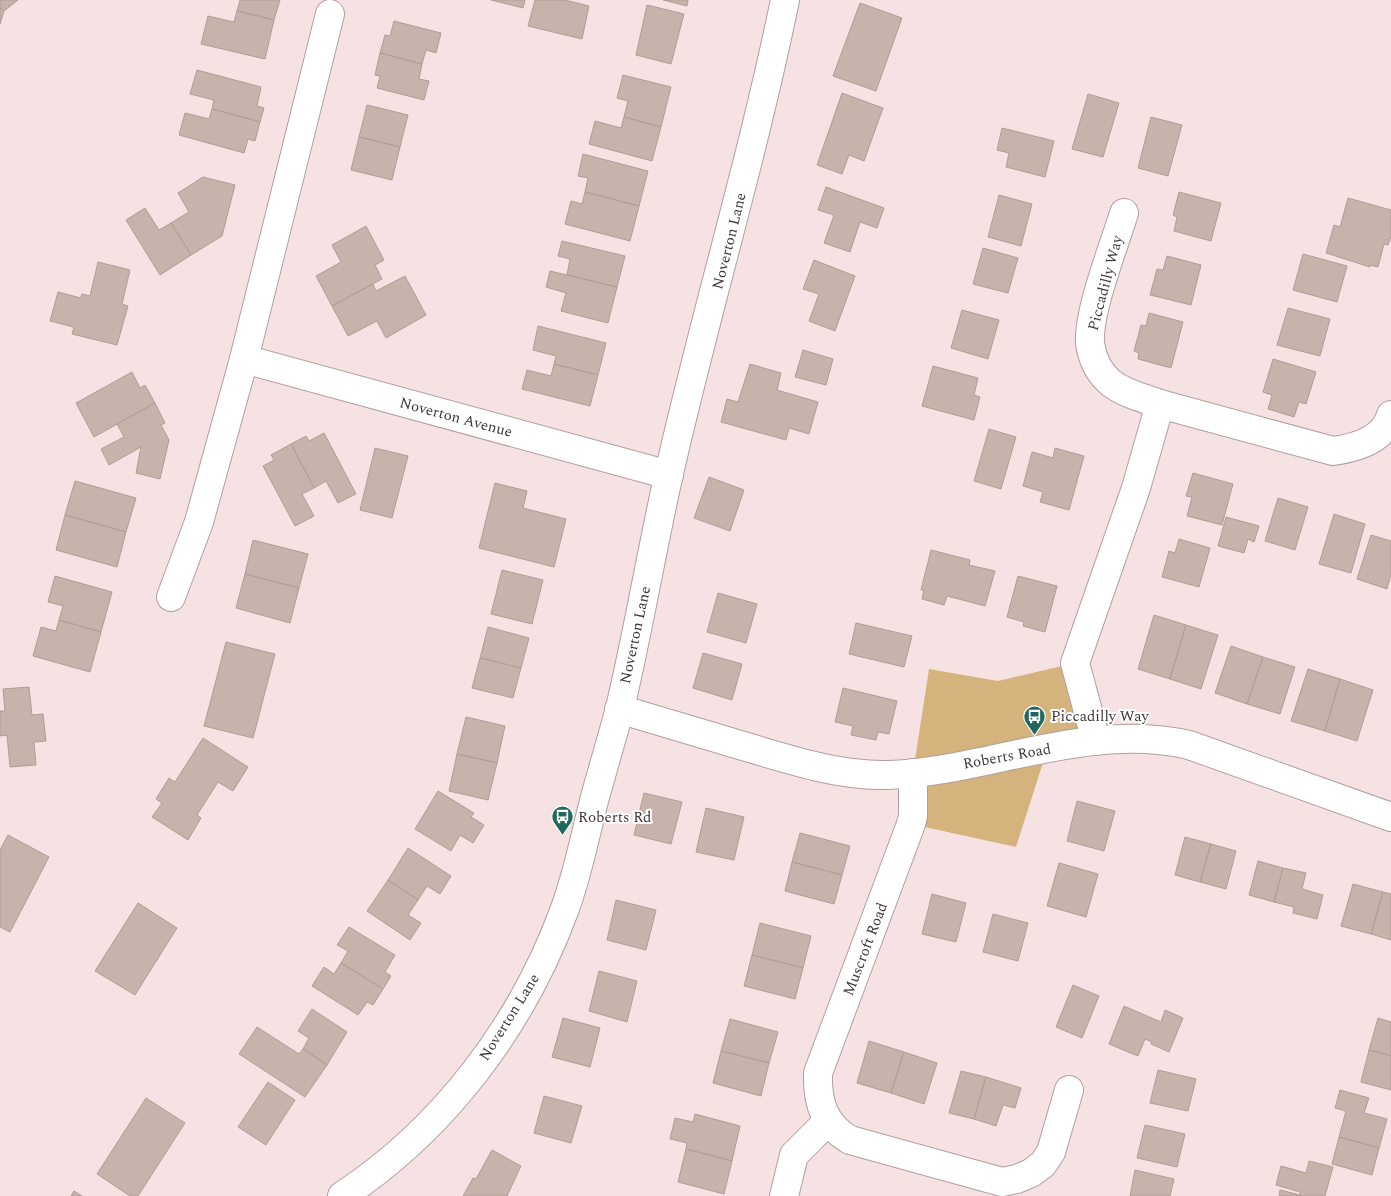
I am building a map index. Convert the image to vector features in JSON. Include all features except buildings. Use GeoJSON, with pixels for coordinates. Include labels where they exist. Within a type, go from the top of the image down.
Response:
{"type":"FeatureCollection","features":[{"type":"Feature","properties":{"kind":"street","name":"Noverton Lane"},"geometry":{"type":"LineString","coordinates":[[342,1196],[362,1183],[409,1144],[451,1101],[476,1070],[520,1005],[537,973],[565,908],[619,709],[669,475],[765,96],[785,0]]}},
{"type":"Feature","properties":{"kind":"street"},"geometry":{"type":"LineString","coordinates":[[171,597],[199,522],[244,359],[330,14]]}},
{"type":"Feature","properties":{"kind":"street","name":"Piccadilly Way"},"geometry":{"type":"LineString","coordinates":[[1124,213],[1094,313],[1090,342],[1093,357],[1099,370],[1110,382],[1123,391],[1160,404],[1333,451],[1349,449],[1364,443],[1379,433],[1391,415]]}},
{"type":"Feature","properties":{"kind":"street","name":"Noverton Avenue"},"geometry":{"type":"LineString","coordinates":[[244,359],[669,475]]}},
{"type":"Feature","properties":{"kind":"street"},"geometry":{"type":"LineString","coordinates":[[1096,741],[1074,663],[1136,488],[1160,404]]}},
{"type":"Feature","properties":{"kind":"street","name":"Roberts Road"},"geometry":{"type":"LineString","coordinates":[[619,709],[832,770],[859,774],[913,774],[1096,741],[1142,737],[1181,744],[1391,817]]}},
{"type":"Feature","properties":{"kind":"street","name":"Muscroft Road"},"geometry":{"type":"LineString","coordinates":[[913,774],[913,816],[911,824],[818,1074],[819,1101],[828,1121],[833,1128],[850,1140],[1002,1182],[1017,1179],[1031,1173],[1047,1158],[1051,1152],[1069,1090]]}},
{"type":"Feature","properties":{"kind":"street"},"geometry":{"type":"LineString","coordinates":[[784,1196],[794,1155],[828,1121]]}},
{"type":"Feature","properties":{"kind":"shaded area"},"geometry":{"type":"Polygon","coordinates":[[[1075,663],[1096,741],[1047,750],[1016,847],[911,824],[913,773],[929,669],[998,681],[1075,663]]]}},
{"type":"Feature","properties":{"kind":"place","name":"Piccadilly Way"},"geometry":{"type":"Point","coordinates":[1035,735]}},
{"type":"Feature","properties":{"kind":"place","name":"Roberts Rd"},"geometry":{"type":"Point","coordinates":[562,836]}}]}
